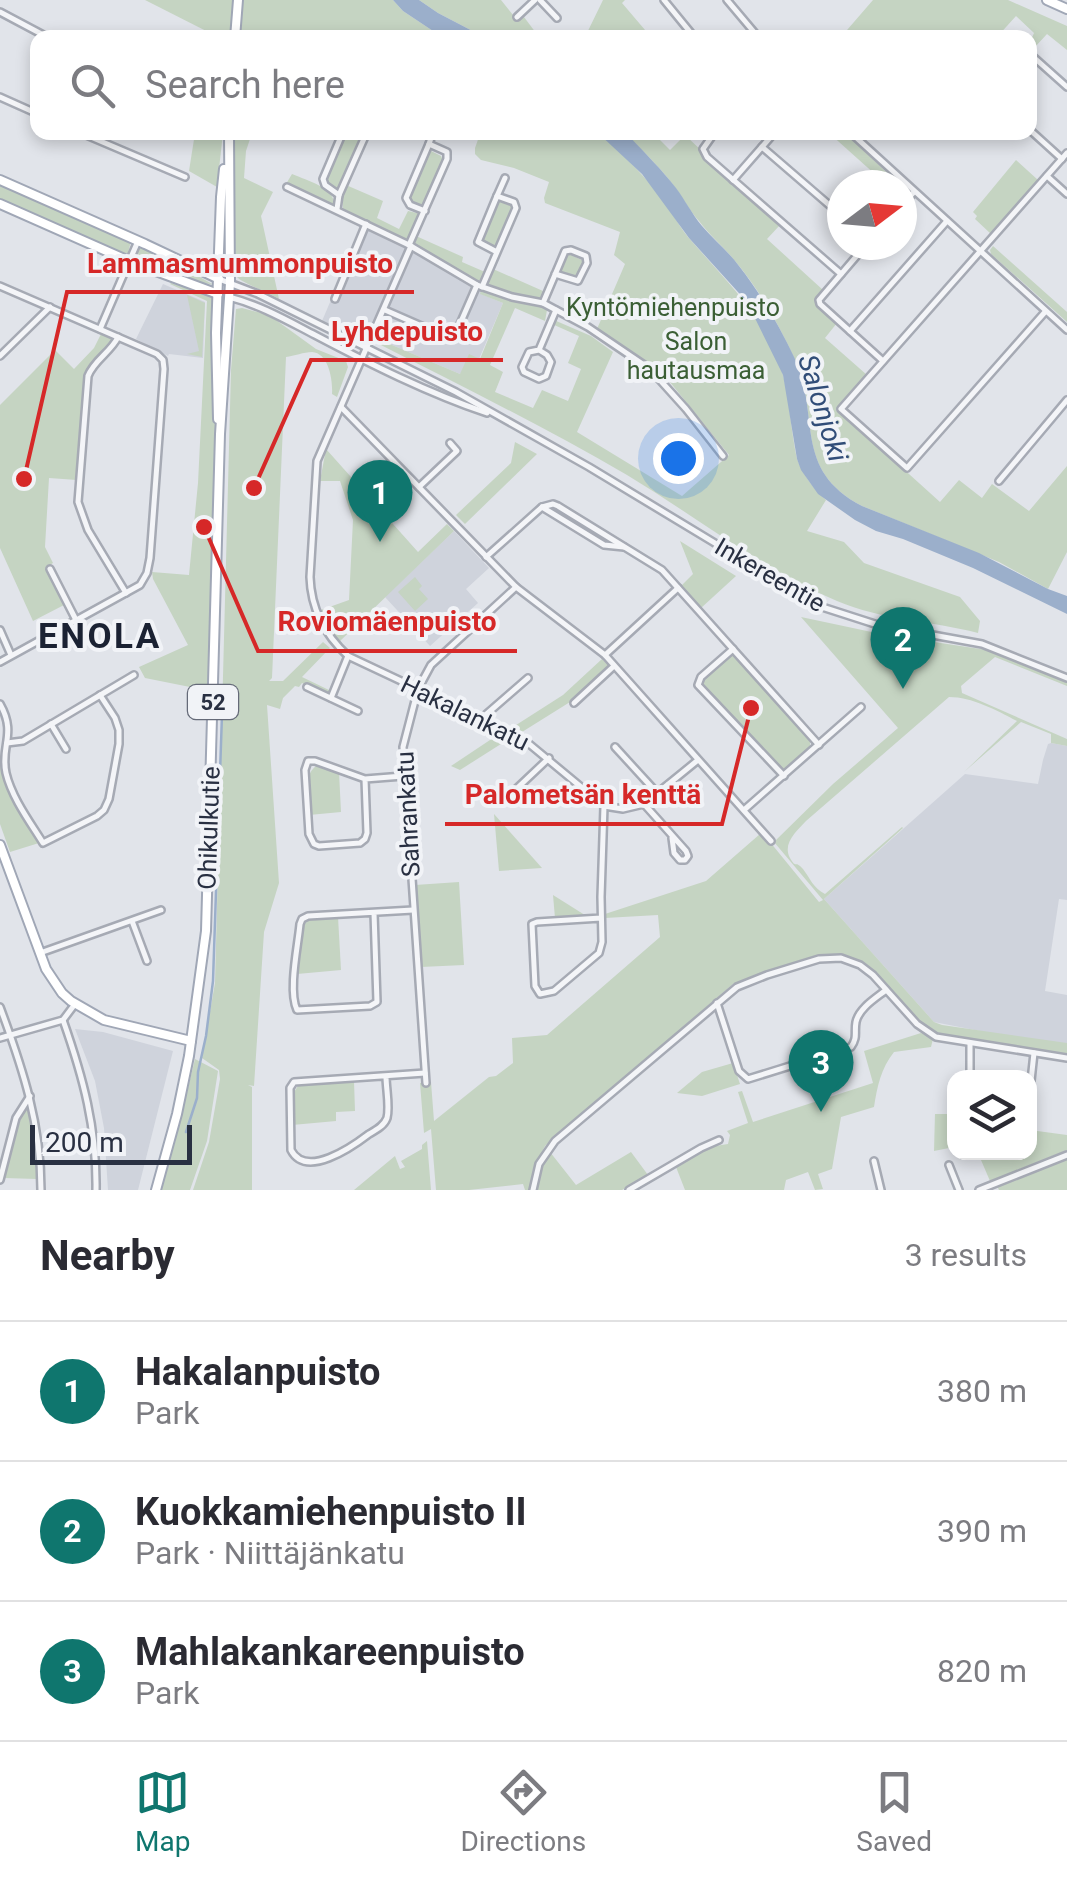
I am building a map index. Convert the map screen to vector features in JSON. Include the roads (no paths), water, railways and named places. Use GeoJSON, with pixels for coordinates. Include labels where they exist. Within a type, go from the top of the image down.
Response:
{"type":"FeatureCollection","features":[{"type":"Feature","properties":{"kind":"main road"},"geometry":{"type":"LineString","coordinates":[[236,30],[238,0]]}},
{"type":"Feature","properties":{"kind":"main road"},"geometry":{"type":"LineString","coordinates":[[1047,0],[1067,9]]}},
{"type":"Feature","properties":{"kind":"main road","name":"Ohikulkutie"},"geometry":{"type":"LineString","coordinates":[[191,1041],[206,932],[220,434],[230,283],[229,140]]}},
{"type":"Feature","properties":{"kind":"main road","name":"Ohikulkutie"},"geometry":{"type":"LineString","coordinates":[[220,434],[216,364],[221,197],[228,150]]}},
{"type":"Feature","properties":{"kind":"main road"},"geometry":{"type":"LineString","coordinates":[[0,180],[219,280]]}},
{"type":"Feature","properties":{"kind":"main road"},"geometry":{"type":"LineString","coordinates":[[0,204],[129,261],[218,294]]}},
{"type":"Feature","properties":{"kind":"main road"},"geometry":{"type":"LineString","coordinates":[[193,268],[206,269],[212,265],[220,239]]}},
{"type":"Feature","properties":{"kind":"main road"},"geometry":{"type":"LineString","coordinates":[[0,845],[3,863],[56,986],[75,1004],[104,1020],[191,1041]]}},
{"type":"Feature","properties":{"kind":"main road","name":"52"},"geometry":{"type":"LineString","coordinates":[[156,1190],[177,1114],[191,1041]]}},
{"type":"Feature","properties":{"kind":"street"},"geometry":{"type":"LineString","coordinates":[[517,17],[537,0],[557,18]]}},
{"type":"Feature","properties":{"kind":"street"},"geometry":{"type":"LineString","coordinates":[[664,0],[688,30]]}},
{"type":"Feature","properties":{"kind":"street"},"geometry":{"type":"LineString","coordinates":[[727,0],[752,30]]}},
{"type":"Feature","properties":{"kind":"street"},"geometry":{"type":"LineString","coordinates":[[0,12],[34,30]]}},
{"type":"Feature","properties":{"kind":"street"},"geometry":{"type":"LineString","coordinates":[[1037,60],[1067,87]]}},
{"type":"Feature","properties":{"kind":"street"},"geometry":{"type":"LineString","coordinates":[[0,97],[30,110]]}},
{"type":"Feature","properties":{"kind":"street"},"geometry":{"type":"LineString","coordinates":[[1037,135],[1064,156],[840,409],[907,468],[1045,312]]}},
{"type":"Feature","properties":{"kind":"street"},"geometry":{"type":"LineString","coordinates":[[94,140],[185,177]]}},
{"type":"Feature","properties":{"kind":"street"},"geometry":{"type":"LineString","coordinates":[[339,140],[323,179],[339,195]]}},
{"type":"Feature","properties":{"kind":"street"},"geometry":{"type":"LineString","coordinates":[[337,209],[339,195],[364,140]]}},
{"type":"Feature","properties":{"kind":"street"},"geometry":{"type":"LineString","coordinates":[[424,211],[406,198],[431,140]]}},
{"type":"Feature","properties":{"kind":"street"},"geometry":{"type":"LineString","coordinates":[[708,140],[704,153],[841,274]]}},
{"type":"Feature","properties":{"kind":"street"},"geometry":{"type":"LineString","coordinates":[[733,180],[768,140]]}},
{"type":"Feature","properties":{"kind":"street"},"geometry":{"type":"LineString","coordinates":[[859,140],[891,170]]}},
{"type":"Feature","properties":{"kind":"street","name":"Hakalankatu"},"geometry":{"type":"LineString","coordinates":[[429,144],[442,148],[448,156],[317,461],[310,584],[321,624],[348,656],[522,738],[604,806]]}},
{"type":"Feature","properties":{"kind":"street"},"geometry":{"type":"LineString","coordinates":[[762,148],[827,203]]}},
{"type":"Feature","properties":{"kind":"street"},"geometry":{"type":"LineString","coordinates":[[1047,176],[1067,194]]}},
{"type":"Feature","properties":{"kind":"street"},"geometry":{"type":"LineString","coordinates":[[497,252],[478,242],[505,178]]}},
{"type":"Feature","properties":{"kind":"street"},"geometry":{"type":"LineString","coordinates":[[287,187],[410,246],[480,286],[543,303],[588,326],[650,370],[723,456]]}},
{"type":"Feature","properties":{"kind":"street"},"geometry":{"type":"LineString","coordinates":[[917,195],[1067,330]]}},
{"type":"Feature","properties":{"kind":"street"},"geometry":{"type":"LineString","coordinates":[[384,310],[450,338],[456,334],[516,208],[514,202],[497,196]]}},
{"type":"Feature","properties":{"kind":"street"},"geometry":{"type":"LineString","coordinates":[[850,331],[947,221]]}},
{"type":"Feature","properties":{"kind":"street"},"geometry":{"type":"LineString","coordinates":[[335,299],[366,224]]}},
{"type":"Feature","properties":{"kind":"street"},"geometry":{"type":"LineString","coordinates":[[100,329],[138,241]]}},
{"type":"Feature","properties":{"kind":"street"},"geometry":{"type":"LineString","coordinates":[[543,303],[555,274],[565,251],[586,256],[587,263],[578,281],[555,274]]}},
{"type":"Feature","properties":{"kind":"street"},"geometry":{"type":"LineString","coordinates":[[853,260],[819,300],[820,304],[883,361]]}},
{"type":"Feature","properties":{"kind":"street","name":"Inkereentie"},"geometry":{"type":"LineString","coordinates":[[219,280],[258,294],[442,384],[589,467],[818,606],[878,625],[982,644],[1067,678]]}},
{"type":"Feature","properties":{"kind":"street"},"geometry":{"type":"LineString","coordinates":[[0,286],[163,360],[147,573],[140,585],[0,662]]}},
{"type":"Feature","properties":{"kind":"street","name":"Inkereentie"},"geometry":{"type":"LineString","coordinates":[[218,294],[264,308],[450,399],[495,415]]}},
{"type":"Feature","properties":{"kind":"street"},"geometry":{"type":"LineString","coordinates":[[0,356],[50,307]]}},
{"type":"Feature","properties":{"kind":"street"},"geometry":{"type":"LineString","coordinates":[[539,350],[556,310]]}},
{"type":"Feature","properties":{"kind":"street"},"geometry":{"type":"LineString","coordinates":[[118,337],[88,376],[78,502],[88,530],[126,593]]}},
{"type":"Feature","properties":{"kind":"street"},"geometry":{"type":"LineString","coordinates":[[539,350],[551,362],[546,376],[539,379],[524,372],[522,366],[529,352],[539,350]]}},
{"type":"Feature","properties":{"kind":"street"},"geometry":{"type":"LineString","coordinates":[[999,481],[1067,400]]}},
{"type":"Feature","properties":{"kind":"street"},"geometry":{"type":"LineString","coordinates":[[340,406],[516,587],[605,655],[771,841]]}},
{"type":"Feature","properties":{"kind":"street"},"geometry":{"type":"LineString","coordinates":[[450,443],[463,457]]}},
{"type":"Feature","properties":{"kind":"street"},"geometry":{"type":"LineString","coordinates":[[419,486],[457,451]]}},
{"type":"Feature","properties":{"kind":"street"},"geometry":{"type":"LineString","coordinates":[[486,557],[542,507],[604,545],[626,547],[662,570],[819,745]]}},
{"type":"Feature","properties":{"kind":"street"},"geometry":{"type":"LineString","coordinates":[[50,570],[76,620]]}},
{"type":"Feature","properties":{"kind":"street","name":"Sahrankatu"},"geometry":{"type":"LineString","coordinates":[[426,1083],[403,748],[418,689],[438,658],[516,587]]}},
{"type":"Feature","properties":{"kind":"street"},"geometry":{"type":"LineString","coordinates":[[605,655],[678,588]]}},
{"type":"Feature","properties":{"kind":"street"},"geometry":{"type":"LineString","coordinates":[[0,630],[12,656]]}},
{"type":"Feature","properties":{"kind":"street"},"geometry":{"type":"LineString","coordinates":[[733,649],[701,677],[698,685],[784,776]]}},
{"type":"Feature","properties":{"kind":"street"},"geometry":{"type":"LineString","coordinates":[[330,698],[348,656]]}},
{"type":"Feature","properties":{"kind":"street"},"geometry":{"type":"LineString","coordinates":[[574,704],[614,666]]}},
{"type":"Feature","properties":{"kind":"street"},"geometry":{"type":"LineString","coordinates":[[8,743],[22,740],[134,675]]}},
{"type":"Feature","properties":{"kind":"street"},"geometry":{"type":"LineString","coordinates":[[482,718],[528,678]]}},
{"type":"Feature","properties":{"kind":"street"},"geometry":{"type":"LineString","coordinates":[[307,687],[358,710]]}},
{"type":"Feature","properties":{"kind":"street"},"geometry":{"type":"LineString","coordinates":[[0,704],[8,723],[6,777],[42,844],[97,816],[109,798],[119,730],[100,695]]}},
{"type":"Feature","properties":{"kind":"street"},"geometry":{"type":"LineString","coordinates":[[744,810],[860,707]]}},
{"type":"Feature","properties":{"kind":"street"},"geometry":{"type":"LineString","coordinates":[[51,724],[66,748]]}},
{"type":"Feature","properties":{"kind":"street"},"geometry":{"type":"LineString","coordinates":[[615,748],[658,794]]}},
{"type":"Feature","properties":{"kind":"street"},"geometry":{"type":"LineString","coordinates":[[512,793],[549,758]]}},
{"type":"Feature","properties":{"kind":"street"},"geometry":{"type":"LineString","coordinates":[[601,918],[532,924],[534,986],[540,994],[554,991],[598,953],[602,942],[604,806],[644,804],[698,760]]}},
{"type":"Feature","properties":{"kind":"street"},"geometry":{"type":"LineString","coordinates":[[365,779],[365,839],[360,843],[319,846],[311,842],[308,761],[365,779],[403,776]]}},
{"type":"Feature","properties":{"kind":"street"},"geometry":{"type":"LineString","coordinates":[[644,804],[672,838]]}},
{"type":"Feature","properties":{"kind":"street"},"geometry":{"type":"LineString","coordinates":[[40,952],[161,910]]}},
{"type":"Feature","properties":{"kind":"street"},"geometry":{"type":"LineString","coordinates":[[374,913],[377,1002],[370,1006],[296,1010],[293,1003],[302,919],[308,916],[413,910]]}},
{"type":"Feature","properties":{"kind":"street"},"geometry":{"type":"LineString","coordinates":[[132,920],[147,960]]}},
{"type":"Feature","properties":{"kind":"street"},"geometry":{"type":"LineString","coordinates":[[533,1190],[539,1164],[555,1141],[717,1003],[747,982],[808,962],[828,958],[860,964],[928,1034],[1067,1058]]}},
{"type":"Feature","properties":{"kind":"street"},"geometry":{"type":"LineString","coordinates":[[717,1003],[738,1071],[748,1079],[851,1047],[861,1012],[886,990]]}},
{"type":"Feature","properties":{"kind":"street"},"geometry":{"type":"LineString","coordinates":[[0,1038],[63,1020],[75,1004]]}},
{"type":"Feature","properties":{"kind":"street"},"geometry":{"type":"LineString","coordinates":[[0,1007],[30,1096],[41,1154],[41,1190]]}},
{"type":"Feature","properties":{"kind":"street"},"geometry":{"type":"LineString","coordinates":[[63,1020],[87,1094],[96,1190]]}},
{"type":"Feature","properties":{"kind":"street"},"geometry":{"type":"LineString","coordinates":[[970,1044],[970,1070]]}},
{"type":"Feature","properties":{"kind":"street"},"geometry":{"type":"LineString","coordinates":[[1032,1070],[1034,1053]]}},
{"type":"Feature","properties":{"kind":"street"},"geometry":{"type":"LineString","coordinates":[[386,1076],[388,1114],[384,1124],[340,1156],[302,1160],[295,1157],[291,1150],[290,1088],[294,1082],[425,1073]]}},
{"type":"Feature","properties":{"kind":"street"},"geometry":{"type":"LineString","coordinates":[[0,1180],[16,1118],[30,1096]]}},
{"type":"Feature","properties":{"kind":"street"},"geometry":{"type":"LineString","coordinates":[[629,1190],[720,1140]]}},
{"type":"Feature","properties":{"kind":"street"},"geometry":{"type":"LineString","coordinates":[[979,1190],[1067,1155]]}},
{"type":"Feature","properties":{"kind":"street"},"geometry":{"type":"LineString","coordinates":[[874,1161],[881,1190]]}},
{"type":"Feature","properties":{"kind":"street"},"geometry":{"type":"LineString","coordinates":[[949,1166],[959,1190]]}},
{"type":"Feature","properties":{"kind":"street"},"geometry":{"type":"LineString","coordinates":[[644,1182],[647,1190]]}},
{"type":"Feature","properties":{"kind":"water"},"geometry":{"type":"Polygon","coordinates":[[[393,0],[419,0],[471,30],[432,30],[393,0]]]}},
{"type":"Feature","properties":{"kind":"water"},"geometry":{"type":"Polygon","coordinates":[[[606,140],[633,140],[671,181],[702,226],[755,288],[795,359],[817,459],[840,491],[862,506],[979,553],[1067,596],[1067,614],[973,568],[876,531],[818,494],[797,459],[783,375],[747,302],[689,238],[642,174],[606,140]]]}},
{"type":"Feature","properties":{"kind":"waterway"},"geometry":{"type":"LineString","coordinates":[[186,1132],[197,1098],[213,981],[222,714]]}},
{"type":"Feature","properties":{"kind":"place","name":"Lammasmummonpuisto"},"geometry":{"type":"Point","coordinates":[24,479]}},
{"type":"Feature","properties":{"kind":"place","name":"Lyhdepuisto"},"geometry":{"type":"Point","coordinates":[254,488]}},
{"type":"Feature","properties":{"kind":"place","name":"Roviomäenpuisto"},"geometry":{"type":"Point","coordinates":[204,527]}},
{"type":"Feature","properties":{"kind":"place","name":"Hakalanpuisto"},"geometry":{"type":"Point","coordinates":[380,542]}},
{"type":"Feature","properties":{"kind":"place","name":"Kuokkamiehenpuisto II"},"geometry":{"type":"Point","coordinates":[903,689]}},
{"type":"Feature","properties":{"kind":"place","name":"Palometsän kenttä"},"geometry":{"type":"Point","coordinates":[751,708]}},
{"type":"Feature","properties":{"kind":"place","name":"Mahlakankareenpuisto"},"geometry":{"type":"Point","coordinates":[821,1112]}},
{"type":"Feature","properties":{"kind":"district","name":"ENOLA"},"geometry":{"type":"Point","coordinates":[100,636]}},
{"type":"Feature","properties":{"kind":"park label","name":"Kyntömiehenpuisto"},"geometry":{"type":"Point","coordinates":[673,307]}},
{"type":"Feature","properties":{"kind":"park label","name":"Salon hautausmaa"},"geometry":{"type":"Point","coordinates":[696,356]}},
{"type":"Feature","properties":{"kind":"water label","name":"Salonjoki"},"geometry":{"type":"Point","coordinates":[823,408]}}]}
